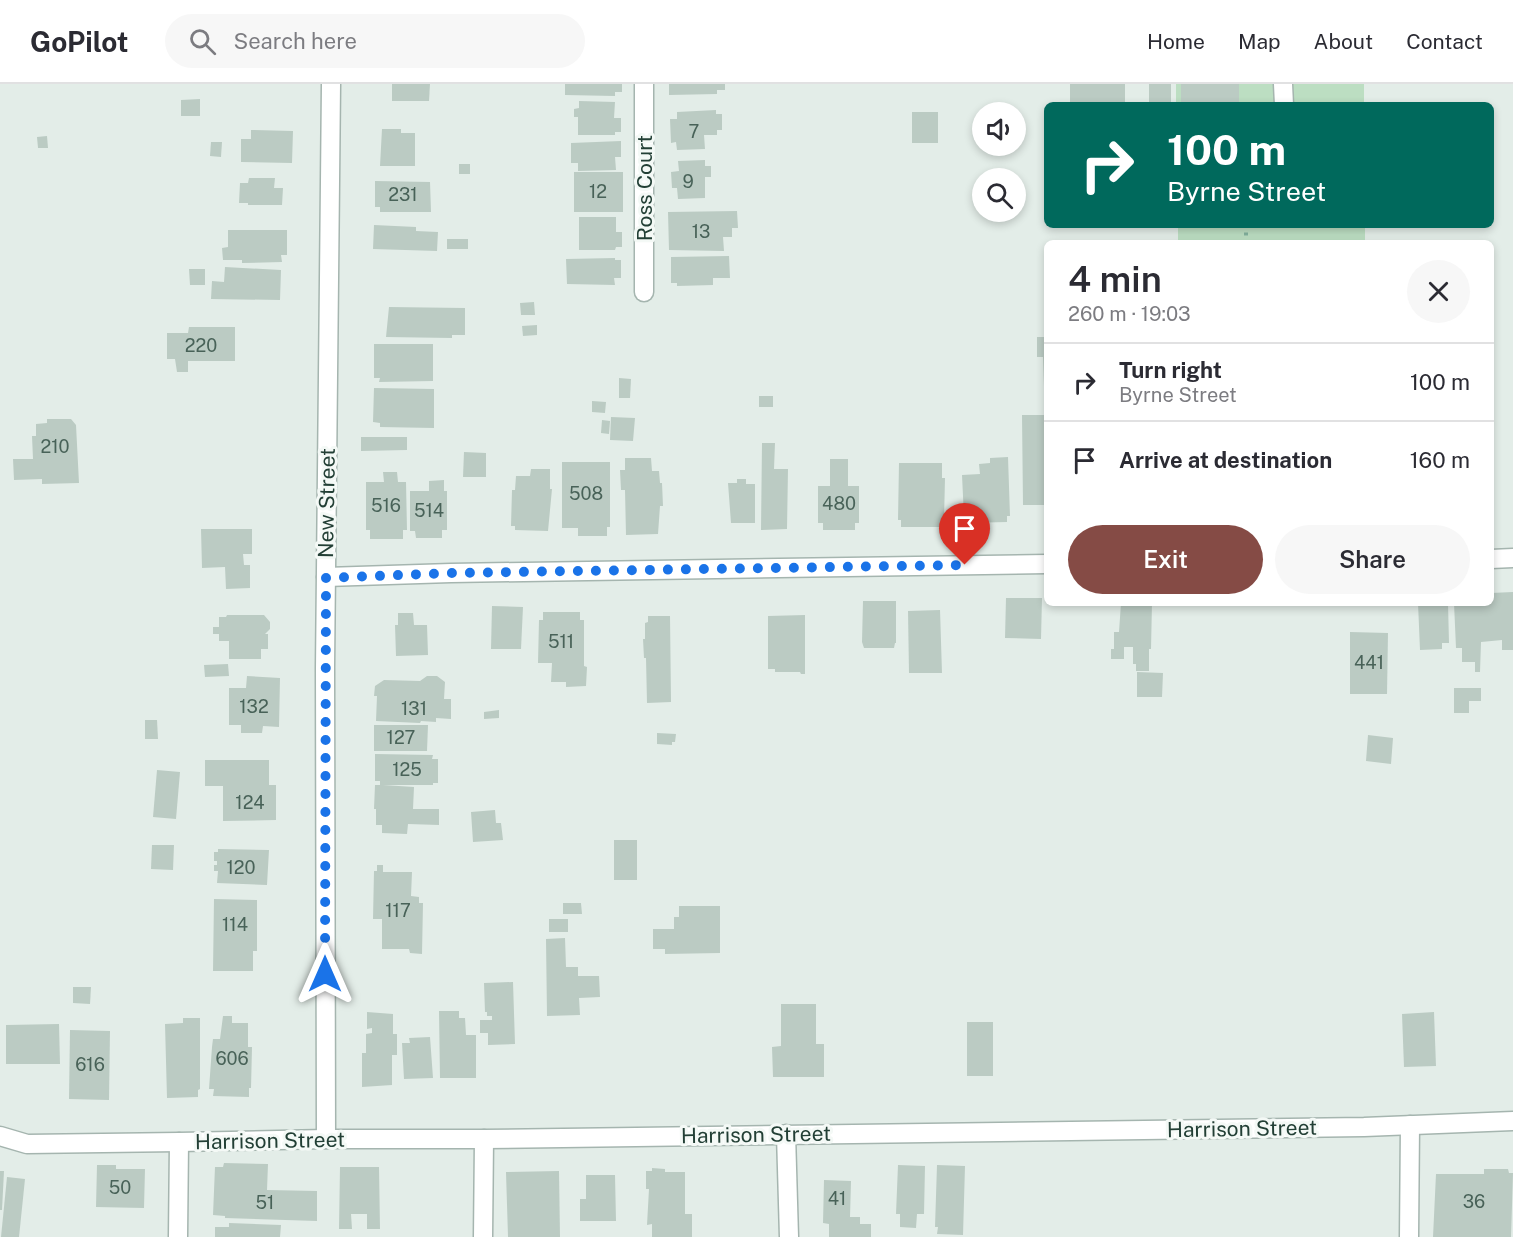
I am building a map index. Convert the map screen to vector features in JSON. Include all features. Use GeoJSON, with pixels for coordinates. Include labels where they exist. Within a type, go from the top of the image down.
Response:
{"type":"FeatureCollection","features":[{"type":"Feature","properties":{"kind":"street","name":"New Street"},"geometry":{"type":"LineString","coordinates":[[326,1139],[324,668],[331,84]]}},
{"type":"Feature","properties":{"kind":"street","name":"Ross Court"},"geometry":{"type":"LineString","coordinates":[[644,84],[644,292]]}},
{"type":"Feature","properties":{"kind":"street"},"geometry":{"type":"LineString","coordinates":[[1283,84],[1284,102]]}},
{"type":"Feature","properties":{"kind":"street"},"geometry":{"type":"LineString","coordinates":[[1494,558],[1513,558]]}},
{"type":"Feature","properties":{"kind":"street"},"geometry":{"type":"LineString","coordinates":[[326,578],[451,573],[1044,564]]}},
{"type":"Feature","properties":{"kind":"street","name":"Harrison Street"},"geometry":{"type":"LineString","coordinates":[[0,1136],[27,1144],[1410,1125],[1513,1121]]}},
{"type":"Feature","properties":{"kind":"street"},"geometry":{"type":"LineString","coordinates":[[1409,1237],[1410,1125]]}},
{"type":"Feature","properties":{"kind":"street"},"geometry":{"type":"LineString","coordinates":[[786,1134],[789,1237]]}},
{"type":"Feature","properties":{"kind":"street"},"geometry":{"type":"LineString","coordinates":[[483,1237],[484,1139]]}},
{"type":"Feature","properties":{"kind":"street"},"geometry":{"type":"LineString","coordinates":[[178,1237],[179,1142]]}},
{"type":"Feature","properties":{"kind":"green space"},"geometry":{"type":"Polygon","coordinates":[[[1176,84],[1364,84],[1364,102],[1176,102],[1176,84]]]}},
{"type":"Feature","properties":{"kind":"green space"},"geometry":{"type":"Polygon","coordinates":[[[1178,228],[1365,228],[1365,240],[1178,240],[1178,228]]]}},
{"type":"Feature","properties":{"kind":"building"},"geometry":{"type":"Polygon","coordinates":[[[392,84],[430,84],[429,101],[392,101],[392,84]]]}},
{"type":"Feature","properties":{"kind":"building"},"geometry":{"type":"Polygon","coordinates":[[[565,84],[622,84],[622,92],[615,92],[615,96],[565,95],[565,84]]]}},
{"type":"Feature","properties":{"kind":"building"},"geometry":{"type":"Polygon","coordinates":[[[669,84],[725,84],[725,90],[717,90],[717,94],[669,95],[669,84]]]}},
{"type":"Feature","properties":{"kind":"building"},"geometry":{"type":"Polygon","coordinates":[[[1070,84],[1125,84],[1125,102],[1070,102],[1070,84]]]}},
{"type":"Feature","properties":{"kind":"building"},"geometry":{"type":"Polygon","coordinates":[[[1149,84],[1171,84],[1171,102],[1149,102],[1149,84]]]}},
{"type":"Feature","properties":{"kind":"building"},"geometry":{"type":"Polygon","coordinates":[[[1181,84],[1239,84],[1239,102],[1181,102],[1181,84]]]}},
{"type":"Feature","properties":{"kind":"building"},"geometry":{"type":"Polygon","coordinates":[[[200,99],[200,116],[181,116],[181,100],[200,99]]]}},
{"type":"Feature","properties":{"kind":"building"},"geometry":{"type":"Polygon","coordinates":[[[579,101],[615,102],[614,118],[621,118],[621,132],[615,132],[615,135],[578,135],[578,117],[574,117],[574,109],[579,108],[579,101]]]}},
{"type":"Feature","properties":{"kind":"building"},"geometry":{"type":"Polygon","coordinates":[[[716,110],[716,114],[722,114],[722,130],[717,130],[717,135],[704,135],[705,149],[677,150],[676,142],[671,143],[670,119],[677,119],[677,112],[716,110]]]}},
{"type":"Feature","properties":{"kind":"building"},"geometry":{"type":"Polygon","coordinates":[[[912,112],[938,112],[938,143],[912,143],[912,112]]]}},
{"type":"Feature","properties":{"kind":"building"},"geometry":{"type":"Polygon","coordinates":[[[382,129],[401,129],[401,133],[415,133],[415,166],[380,166],[382,129]]]}},
{"type":"Feature","properties":{"kind":"building"},"geometry":{"type":"Polygon","coordinates":[[[251,130],[293,131],[292,163],[241,162],[241,139],[251,139],[251,130]]]}},
{"type":"Feature","properties":{"kind":"building"},"geometry":{"type":"Polygon","coordinates":[[[47,136],[48,148],[38,148],[37,137],[47,136]]]}},
{"type":"Feature","properties":{"kind":"building"},"geometry":{"type":"Polygon","coordinates":[[[621,141],[621,157],[615,157],[616,170],[578,171],[578,163],[571,163],[571,143],[621,141]]]}},
{"type":"Feature","properties":{"kind":"building"},"geometry":{"type":"Polygon","coordinates":[[[211,142],[222,142],[221,157],[210,156],[211,142]]]}},
{"type":"Feature","properties":{"kind":"building"},"geometry":{"type":"Polygon","coordinates":[[[705,160],[705,166],[711,166],[711,177],[705,177],[705,198],[678,199],[677,188],[672,188],[671,172],[679,171],[678,161],[705,160]]]}},
{"type":"Feature","properties":{"kind":"building"},"geometry":{"type":"Polygon","coordinates":[[[459,164],[470,164],[470,174],[459,174],[459,164]]]}},
{"type":"Feature","properties":{"kind":"building"},"geometry":{"type":"Polygon","coordinates":[[[574,172],[623,172],[623,212],[574,212],[574,172]]]}},
{"type":"Feature","properties":{"kind":"building"},"geometry":{"type":"Polygon","coordinates":[[[249,178],[275,178],[274,188],[283,188],[282,205],[239,203],[240,183],[248,183],[249,178]]]}},
{"type":"Feature","properties":{"kind":"building"},"geometry":{"type":"Polygon","coordinates":[[[375,181],[430,182],[431,212],[380,212],[380,207],[375,207],[375,181]]]}},
{"type":"Feature","properties":{"kind":"building"},"geometry":{"type":"Polygon","coordinates":[[[737,211],[738,228],[732,228],[732,237],[723,237],[724,251],[669,250],[668,212],[737,211]]]}},
{"type":"Feature","properties":{"kind":"building"},"geometry":{"type":"Polygon","coordinates":[[[579,217],[616,217],[616,232],[622,232],[622,247],[616,247],[615,250],[579,250],[579,217]]]}},
{"type":"Feature","properties":{"kind":"building"},"geometry":{"type":"Polygon","coordinates":[[[374,225],[416,227],[416,231],[438,232],[437,251],[373,249],[374,225]]]}},
{"type":"Feature","properties":{"kind":"building"},"geometry":{"type":"Polygon","coordinates":[[[228,230],[287,230],[287,255],[281,255],[282,262],[242,263],[242,260],[223,260],[222,248],[228,247],[228,230]]]}},
{"type":"Feature","properties":{"kind":"building"},"geometry":{"type":"Polygon","coordinates":[[[447,239],[468,239],[468,249],[447,249],[447,239]]]}},
{"type":"Feature","properties":{"kind":"building"},"geometry":{"type":"Polygon","coordinates":[[[729,256],[730,278],[713,278],[713,285],[677,286],[677,283],[671,283],[671,257],[729,256]]]}},
{"type":"Feature","properties":{"kind":"building"},"geometry":{"type":"Polygon","coordinates":[[[615,258],[615,260],[621,260],[621,278],[614,278],[615,285],[567,284],[566,259],[615,258]]]}},
{"type":"Feature","properties":{"kind":"building"},"geometry":{"type":"Polygon","coordinates":[[[225,267],[281,270],[280,300],[211,299],[212,281],[224,282],[225,267]]]}},
{"type":"Feature","properties":{"kind":"building"},"geometry":{"type":"Polygon","coordinates":[[[189,269],[205,269],[205,285],[190,285],[189,269]]]}},
{"type":"Feature","properties":{"kind":"building"},"geometry":{"type":"Polygon","coordinates":[[[534,302],[535,315],[521,315],[520,303],[534,302]]]}},
{"type":"Feature","properties":{"kind":"building"},"geometry":{"type":"Polygon","coordinates":[[[389,307],[465,308],[465,335],[452,335],[452,338],[386,337],[389,307]]]}},
{"type":"Feature","properties":{"kind":"building"},"geometry":{"type":"Polygon","coordinates":[[[537,325],[537,335],[523,336],[522,326],[537,325]]]}},
{"type":"Feature","properties":{"kind":"building"},"geometry":{"type":"Polygon","coordinates":[[[189,327],[235,327],[235,361],[188,361],[188,372],[177,372],[175,359],[167,359],[167,333],[188,333],[189,327]]]}},
{"type":"Feature","properties":{"kind":"building"},"geometry":{"type":"Polygon","coordinates":[[[1037,337],[1044,337],[1044,386],[1043,357],[1037,357],[1037,337]]]}},
{"type":"Feature","properties":{"kind":"building"},"geometry":{"type":"Polygon","coordinates":[[[374,344],[433,344],[433,381],[379,382],[380,378],[374,378],[374,344]]]}},
{"type":"Feature","properties":{"kind":"building"},"geometry":{"type":"Polygon","coordinates":[[[619,378],[631,379],[630,398],[619,398],[619,378]]]}},
{"type":"Feature","properties":{"kind":"building"},"geometry":{"type":"Polygon","coordinates":[[[374,388],[434,389],[434,428],[380,427],[380,423],[373,422],[374,388]]]}},
{"type":"Feature","properties":{"kind":"building"},"geometry":{"type":"Polygon","coordinates":[[[759,396],[773,396],[773,407],[759,407],[759,396]]]}},
{"type":"Feature","properties":{"kind":"building"},"geometry":{"type":"Polygon","coordinates":[[[592,401],[606,402],[605,413],[592,412],[592,401]]]}},
{"type":"Feature","properties":{"kind":"building"},"geometry":{"type":"Polygon","coordinates":[[[1022,415],[1044,415],[1044,505],[1023,505],[1022,415]]]}},
{"type":"Feature","properties":{"kind":"building"},"geometry":{"type":"Polygon","coordinates":[[[611,417],[635,418],[633,441],[610,440],[611,417]]]}},
{"type":"Feature","properties":{"kind":"building"},"geometry":{"type":"Polygon","coordinates":[[[47,419],[71,419],[76,425],[79,483],[42,484],[42,479],[14,480],[13,459],[33,459],[32,436],[36,436],[36,424],[47,423],[47,419]]]}},
{"type":"Feature","properties":{"kind":"building"},"geometry":{"type":"Polygon","coordinates":[[[602,420],[610,421],[609,434],[601,433],[602,420]]]}},
{"type":"Feature","properties":{"kind":"building"},"geometry":{"type":"Polygon","coordinates":[[[361,437],[407,437],[407,450],[361,451],[361,437]]]}},
{"type":"Feature","properties":{"kind":"building"},"geometry":{"type":"Polygon","coordinates":[[[762,443],[775,443],[774,469],[788,469],[787,529],[761,530],[762,443]]]}},
{"type":"Feature","properties":{"kind":"building"},"geometry":{"type":"Polygon","coordinates":[[[464,452],[486,453],[486,477],[463,477],[464,452]]]}},
{"type":"Feature","properties":{"kind":"building"},"geometry":{"type":"Polygon","coordinates":[[[1008,457],[1010,516],[1007,516],[1007,522],[967,523],[967,517],[964,517],[962,475],[980,474],[979,464],[990,463],[990,458],[1008,457]]]}},
{"type":"Feature","properties":{"kind":"building"},"geometry":{"type":"Polygon","coordinates":[[[625,458],[651,458],[652,471],[659,471],[663,506],[660,506],[658,534],[626,535],[625,490],[621,490],[620,470],[625,470],[625,458]]]}},
{"type":"Feature","properties":{"kind":"building"},"geometry":{"type":"Polygon","coordinates":[[[830,459],[848,459],[848,486],[859,486],[859,523],[855,523],[855,530],[823,530],[823,523],[818,523],[818,486],[830,486],[830,459]]]}},
{"type":"Feature","properties":{"kind":"building"},"geometry":{"type":"Polygon","coordinates":[[[562,462],[610,462],[610,527],[607,527],[607,536],[578,536],[578,528],[562,528],[562,462]]]}},
{"type":"Feature","properties":{"kind":"building"},"geometry":{"type":"Polygon","coordinates":[[[899,463],[942,463],[942,478],[945,478],[942,527],[901,527],[901,520],[898,520],[899,463]]]}},
{"type":"Feature","properties":{"kind":"building"},"geometry":{"type":"Polygon","coordinates":[[[531,469],[550,469],[550,489],[552,489],[548,531],[515,530],[515,526],[511,526],[512,490],[515,490],[516,476],[530,476],[531,469]]]}},
{"type":"Feature","properties":{"kind":"building"},"geometry":{"type":"Polygon","coordinates":[[[383,472],[397,472],[398,482],[406,482],[407,530],[403,530],[403,539],[370,539],[370,530],[366,530],[366,482],[384,482],[383,472]]]}},
{"type":"Feature","properties":{"kind":"building"},"geometry":{"type":"Polygon","coordinates":[[[737,479],[746,479],[746,484],[755,484],[755,523],[731,523],[728,483],[737,483],[737,479]]]}},
{"type":"Feature","properties":{"kind":"building"},"geometry":{"type":"Polygon","coordinates":[[[444,480],[444,491],[447,491],[447,530],[442,530],[442,538],[416,538],[415,531],[410,531],[410,491],[429,491],[429,481],[444,480]]]}},
{"type":"Feature","properties":{"kind":"building"},"geometry":{"type":"Polygon","coordinates":[[[201,529],[252,529],[252,554],[243,554],[244,565],[250,565],[250,588],[226,589],[225,567],[202,568],[201,529]]]}},
{"type":"Feature","properties":{"kind":"building"},"geometry":{"type":"Polygon","coordinates":[[[1513,592],[1513,650],[1502,650],[1502,640],[1481,642],[1480,672],[1475,672],[1475,662],[1462,662],[1462,648],[1456,648],[1454,606],[1494,606],[1494,593],[1513,592]]]}},
{"type":"Feature","properties":{"kind":"building"},"geometry":{"type":"Polygon","coordinates":[[[1006,598],[1042,598],[1041,639],[1005,638],[1006,598]]]}},
{"type":"Feature","properties":{"kind":"building"},"geometry":{"type":"Polygon","coordinates":[[[863,601],[896,601],[894,648],[864,648],[862,642],[863,601]]]}},
{"type":"Feature","properties":{"kind":"building"},"geometry":{"type":"Polygon","coordinates":[[[492,606],[523,607],[521,649],[491,649],[492,606]]]}},
{"type":"Feature","properties":{"kind":"building"},"geometry":{"type":"Polygon","coordinates":[[[1121,606],[1152,606],[1149,671],[1136,671],[1136,664],[1133,664],[1133,647],[1124,647],[1124,659],[1111,659],[1111,649],[1114,649],[1114,632],[1119,632],[1121,606]]]}},
{"type":"Feature","properties":{"kind":"building"},"geometry":{"type":"Polygon","coordinates":[[[1418,606],[1448,606],[1449,643],[1442,643],[1442,649],[1420,650],[1418,606]]]}},
{"type":"Feature","properties":{"kind":"building"},"geometry":{"type":"Polygon","coordinates":[[[940,610],[942,673],[909,673],[908,611],[940,610]]]}},
{"type":"Feature","properties":{"kind":"building"},"geometry":{"type":"Polygon","coordinates":[[[543,612],[580,612],[580,620],[584,620],[586,686],[566,687],[566,682],[551,682],[552,663],[538,663],[539,620],[543,620],[543,612]]]}},
{"type":"Feature","properties":{"kind":"building"},"geometry":{"type":"Polygon","coordinates":[[[398,613],[413,613],[414,625],[427,625],[428,655],[396,656],[395,625],[398,625],[398,613]]]}},
{"type":"Feature","properties":{"kind":"building"},"geometry":{"type":"Polygon","coordinates":[[[264,615],[270,622],[270,629],[265,634],[268,634],[268,649],[261,649],[261,659],[229,659],[229,641],[219,641],[219,634],[213,634],[213,627],[219,627],[219,617],[264,615]]]}},
{"type":"Feature","properties":{"kind":"building"},"geometry":{"type":"Polygon","coordinates":[[[805,615],[805,674],[775,672],[775,669],[768,669],[768,616],[805,615]]]}},
{"type":"Feature","properties":{"kind":"building"},"geometry":{"type":"Polygon","coordinates":[[[648,616],[670,616],[671,702],[647,703],[646,658],[644,658],[643,639],[645,639],[645,623],[648,622],[648,616]]]}},
{"type":"Feature","properties":{"kind":"building"},"geometry":{"type":"Polygon","coordinates":[[[1350,632],[1388,633],[1387,694],[1350,694],[1350,632]]]}},
{"type":"Feature","properties":{"kind":"building"},"geometry":{"type":"Polygon","coordinates":[[[228,664],[229,676],[205,677],[204,665],[228,664]]]}},
{"type":"Feature","properties":{"kind":"building"},"geometry":{"type":"Polygon","coordinates":[[[1137,672],[1163,673],[1162,697],[1137,697],[1137,672]]]}},
{"type":"Feature","properties":{"kind":"building"},"geometry":{"type":"Polygon","coordinates":[[[247,676],[280,678],[279,727],[263,726],[262,733],[241,733],[241,725],[229,725],[229,688],[246,688],[247,676]]]}},
{"type":"Feature","properties":{"kind":"building"},"geometry":{"type":"Polygon","coordinates":[[[427,676],[437,676],[445,682],[444,699],[451,699],[451,719],[436,718],[436,722],[421,721],[420,723],[376,721],[375,686],[384,680],[420,681],[427,676]]]}},
{"type":"Feature","properties":{"kind":"building"},"geometry":{"type":"Polygon","coordinates":[[[1454,688],[1481,688],[1481,701],[1469,701],[1469,713],[1454,713],[1454,688]]]}},
{"type":"Feature","properties":{"kind":"building"},"geometry":{"type":"Polygon","coordinates":[[[499,710],[499,718],[484,719],[484,712],[499,710]]]}},
{"type":"Feature","properties":{"kind":"building"},"geometry":{"type":"Polygon","coordinates":[[[145,720],[157,720],[158,739],[145,739],[145,720]]]}},
{"type":"Feature","properties":{"kind":"building"},"geometry":{"type":"Polygon","coordinates":[[[374,725],[428,725],[427,751],[374,751],[374,725]]]}},
{"type":"Feature","properties":{"kind":"building"},"geometry":{"type":"Polygon","coordinates":[[[657,733],[676,734],[675,742],[672,742],[672,745],[657,744],[657,733]]]}},
{"type":"Feature","properties":{"kind":"building"},"geometry":{"type":"Polygon","coordinates":[[[1368,735],[1393,738],[1391,764],[1366,761],[1368,735]]]}},
{"type":"Feature","properties":{"kind":"building"},"geometry":{"type":"Polygon","coordinates":[[[375,754],[433,755],[432,759],[438,759],[438,783],[433,783],[433,785],[383,785],[414,787],[413,809],[439,809],[439,825],[408,824],[407,834],[382,833],[382,825],[376,825],[376,809],[374,809],[375,785],[380,785],[380,781],[375,781],[375,754]]]}},
{"type":"Feature","properties":{"kind":"building"},"geometry":{"type":"Polygon","coordinates":[[[205,760],[269,760],[269,785],[276,785],[276,820],[223,821],[223,786],[205,786],[205,760]]]}},
{"type":"Feature","properties":{"kind":"building"},"geometry":{"type":"Polygon","coordinates":[[[157,770],[180,772],[176,819],[153,817],[157,770]]]}},
{"type":"Feature","properties":{"kind":"building"},"geometry":{"type":"Polygon","coordinates":[[[495,810],[496,823],[501,823],[503,840],[473,842],[471,812],[495,810]]]}},
{"type":"Feature","properties":{"kind":"building"},"geometry":{"type":"Polygon","coordinates":[[[614,840],[637,840],[637,880],[614,880],[614,840]]]}},
{"type":"Feature","properties":{"kind":"building"},"geometry":{"type":"Polygon","coordinates":[[[152,845],[174,845],[173,870],[151,869],[152,845]]]}},
{"type":"Feature","properties":{"kind":"building"},"geometry":{"type":"Polygon","coordinates":[[[218,849],[269,850],[267,885],[217,883],[218,871],[214,871],[217,861],[214,861],[214,852],[218,852],[218,849]]]}},
{"type":"Feature","properties":{"kind":"building"},"geometry":{"type":"Polygon","coordinates":[[[377,865],[383,865],[383,872],[412,872],[411,896],[419,897],[419,903],[423,903],[422,954],[410,953],[409,949],[382,949],[382,919],[373,919],[374,871],[377,871],[377,865]]]}},
{"type":"Feature","properties":{"kind":"building"},"geometry":{"type":"Polygon","coordinates":[[[214,899],[257,900],[257,951],[253,951],[253,971],[213,971],[214,899]]]}},
{"type":"Feature","properties":{"kind":"building"},"geometry":{"type":"Polygon","coordinates":[[[563,903],[581,903],[582,914],[563,914],[563,903]]]}},
{"type":"Feature","properties":{"kind":"building"},"geometry":{"type":"Polygon","coordinates":[[[679,906],[720,906],[720,953],[665,954],[665,949],[653,949],[653,929],[674,929],[674,917],[679,917],[679,906]]]}},
{"type":"Feature","properties":{"kind":"building"},"geometry":{"type":"Polygon","coordinates":[[[549,919],[568,919],[568,932],[549,932],[549,919]]]}},
{"type":"Feature","properties":{"kind":"building"},"geometry":{"type":"Polygon","coordinates":[[[565,938],[566,967],[578,967],[578,976],[599,976],[600,997],[579,998],[580,1015],[547,1016],[546,939],[565,938]]]}},
{"type":"Feature","properties":{"kind":"building"},"geometry":{"type":"Polygon","coordinates":[[[513,982],[515,1044],[488,1045],[488,1033],[480,1033],[480,1020],[492,1020],[492,1016],[487,1016],[485,1012],[484,983],[513,982]]]}},
{"type":"Feature","properties":{"kind":"building"},"geometry":{"type":"Polygon","coordinates":[[[73,987],[91,987],[90,1004],[73,1003],[73,987]]]}},
{"type":"Feature","properties":{"kind":"building"},"geometry":{"type":"Polygon","coordinates":[[[781,1004],[816,1004],[816,1044],[824,1044],[824,1077],[773,1077],[772,1047],[781,1046],[781,1004]]]}},
{"type":"Feature","properties":{"kind":"building"},"geometry":{"type":"Polygon","coordinates":[[[439,1011],[459,1011],[459,1018],[465,1018],[466,1035],[476,1035],[476,1078],[440,1078],[439,1011]]]}},
{"type":"Feature","properties":{"kind":"building"},"geometry":{"type":"Polygon","coordinates":[[[367,1012],[393,1014],[393,1034],[397,1034],[397,1055],[392,1055],[392,1085],[362,1087],[362,1053],[366,1053],[366,1034],[372,1033],[372,1028],[367,1029],[367,1012]]]}},
{"type":"Feature","properties":{"kind":"building"},"geometry":{"type":"Polygon","coordinates":[[[1434,1012],[1436,1066],[1404,1067],[1402,1014],[1434,1012]]]}},
{"type":"Feature","properties":{"kind":"building"},"geometry":{"type":"Polygon","coordinates":[[[223,1016],[232,1016],[232,1023],[248,1023],[248,1047],[252,1047],[249,1097],[213,1096],[214,1089],[209,1089],[213,1039],[220,1039],[223,1016]]]}},
{"type":"Feature","properties":{"kind":"building"},"geometry":{"type":"Polygon","coordinates":[[[183,1018],[200,1018],[200,1089],[198,1097],[167,1098],[165,1024],[183,1023],[183,1018]]]}},
{"type":"Feature","properties":{"kind":"building"},"geometry":{"type":"Polygon","coordinates":[[[967,1022],[993,1022],[993,1076],[967,1076],[967,1022]]]}},
{"type":"Feature","properties":{"kind":"building"},"geometry":{"type":"Polygon","coordinates":[[[59,1024],[60,1064],[6,1064],[6,1025],[59,1024]]]}},
{"type":"Feature","properties":{"kind":"building"},"geometry":{"type":"Polygon","coordinates":[[[70,1030],[110,1031],[109,1100],[69,1099],[70,1030]]]}},
{"type":"Feature","properties":{"kind":"building"},"geometry":{"type":"Polygon","coordinates":[[[430,1037],[433,1078],[404,1079],[402,1043],[410,1043],[409,1038],[430,1037]]]}},
{"type":"Feature","properties":{"kind":"building"},"geometry":{"type":"Polygon","coordinates":[[[224,1163],[268,1164],[267,1190],[317,1191],[317,1221],[225,1218],[225,1216],[213,1215],[215,1167],[223,1167],[224,1163]]]}},
{"type":"Feature","properties":{"kind":"building"},"geometry":{"type":"Polygon","coordinates":[[[97,1165],[116,1165],[116,1169],[145,1169],[144,1208],[96,1207],[97,1165]]]}},
{"type":"Feature","properties":{"kind":"building"},"geometry":{"type":"Polygon","coordinates":[[[898,1165],[925,1166],[924,1214],[917,1214],[916,1228],[900,1227],[900,1214],[896,1214],[898,1165]]]}},
{"type":"Feature","properties":{"kind":"building"},"geometry":{"type":"Polygon","coordinates":[[[937,1165],[965,1166],[963,1235],[937,1234],[938,1227],[935,1227],[937,1165]]]}},
{"type":"Feature","properties":{"kind":"building"},"geometry":{"type":"Polygon","coordinates":[[[340,1167],[379,1167],[380,1229],[367,1229],[367,1214],[351,1214],[352,1229],[339,1229],[340,1167]]]}},
{"type":"Feature","properties":{"kind":"building"},"geometry":{"type":"Polygon","coordinates":[[[652,1168],[665,1169],[665,1172],[685,1172],[685,1214],[692,1214],[692,1237],[652,1237],[652,1224],[647,1225],[649,1189],[646,1189],[646,1171],[652,1171],[652,1168]]]}},
{"type":"Feature","properties":{"kind":"building"},"geometry":{"type":"Polygon","coordinates":[[[1484,1169],[1508,1169],[1509,1173],[1513,1173],[1511,1237],[1433,1237],[1436,1174],[1484,1174],[1484,1169]]]}},
{"type":"Feature","properties":{"kind":"building"},"geometry":{"type":"Polygon","coordinates":[[[0,1171],[4,1171],[2,1210],[0,1210],[0,1171]]]}},
{"type":"Feature","properties":{"kind":"building"},"geometry":{"type":"Polygon","coordinates":[[[559,1171],[560,1237],[508,1237],[506,1172],[559,1171]]]}},
{"type":"Feature","properties":{"kind":"building"},"geometry":{"type":"Polygon","coordinates":[[[586,1175],[615,1175],[616,1221],[580,1221],[580,1199],[586,1199],[586,1175]]]}},
{"type":"Feature","properties":{"kind":"building"},"geometry":{"type":"Polygon","coordinates":[[[7,1177],[25,1179],[19,1237],[1,1237],[7,1177]]]}},
{"type":"Feature","properties":{"kind":"building"},"geometry":{"type":"Polygon","coordinates":[[[824,1180],[851,1181],[850,1217],[860,1217],[860,1224],[871,1224],[871,1237],[829,1237],[829,1224],[823,1223],[824,1180]]]}},
{"type":"Feature","properties":{"kind":"building"},"geometry":{"type":"Polygon","coordinates":[[[229,1223],[281,1225],[280,1237],[215,1237],[215,1227],[229,1227],[229,1223]]]}},
{"type":"Feature","properties":{"kind":"route"},"geometry":{"type":"LineString","coordinates":[[325,974],[326,578],[451,573],[965,565]]}}]}
